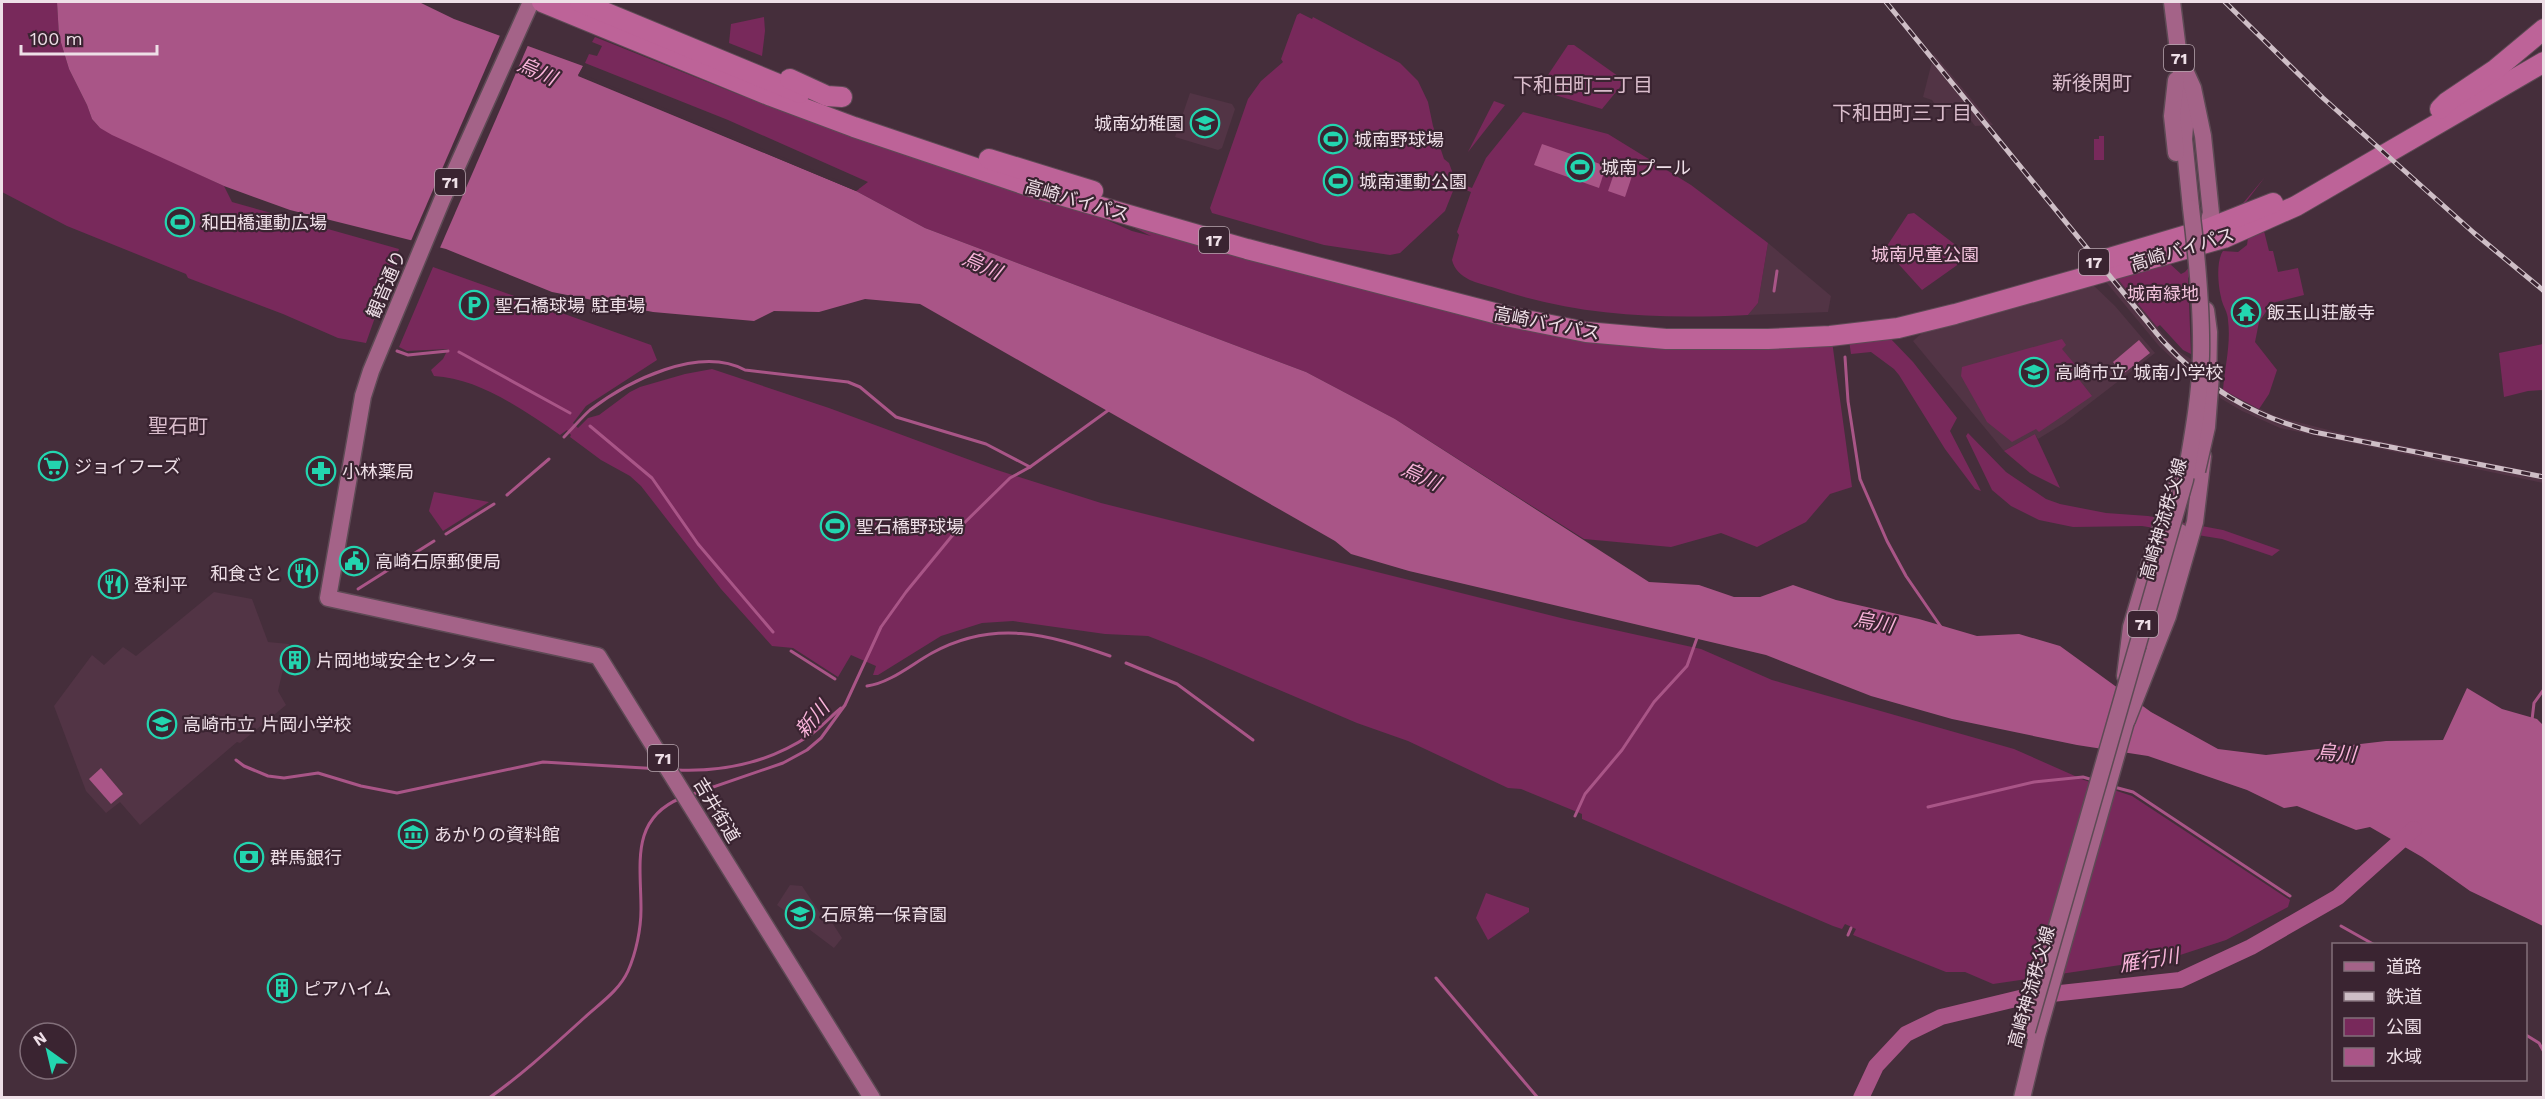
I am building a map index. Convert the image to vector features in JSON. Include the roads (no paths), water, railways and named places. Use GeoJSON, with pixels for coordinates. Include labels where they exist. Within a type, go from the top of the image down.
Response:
{"type":"FeatureCollection","features":[{"type":"Feature","properties":{"kind":"highway","name":"高崎バイパス"},"geometry":{"type":"LineString","coordinates":[[580,2],[858,116],[918,137],[1250,239],[1512,305],[1591,321],[1714,328],[1826,325],[1881,319],[1954,303],[2200,235],[2252,227],[2296,206],[2544,49]]}},
{"type":"Feature","properties":{"kind":"highway","name":"高崎バイパス"},"geometry":{"type":"LineString","coordinates":[[534,4],[854,127],[1032,187],[1327,271],[1506,316],[1586,332],[1656,339],[1708,340],[1768,339],[1867,332],[1955,314],[2200,235]]}},
{"type":"Feature","properties":{"kind":"highway"},"geometry":{"type":"LineString","coordinates":[[2544,29],[2496,69],[2447,102],[2448,111],[2474,109],[2501,99],[2544,75]]}},
{"type":"Feature","properties":{"kind":"highway"},"geometry":{"type":"LineString","coordinates":[[691,48],[729,54],[827,96],[842,97]]}},
{"type":"Feature","properties":{"kind":"highway","name":"高崎バイパス"},"geometry":{"type":"LineString","coordinates":[[2448,111],[2544,62]]}},
{"type":"Feature","properties":{"kind":"main road","name":"高崎神流秩父線"},"geometry":{"type":"LineString","coordinates":[[2011,1098],[2127,720],[2136,682],[2195,483],[2207,427],[2212,332],[2197,207],[2184,139],[2186,114],[2172,2]]}},
{"type":"Feature","properties":{"kind":"main road","name":"観音通り"},"geometry":{"type":"LineString","coordinates":[[328,598],[363,396],[376,358],[442,200],[534,4]]}},
{"type":"Feature","properties":{"kind":"main road","name":"71"},"geometry":{"type":"LineString","coordinates":[[2180,59],[2173,98],[2173,123],[2185,217],[2200,235]]}},
{"type":"Feature","properties":{"kind":"main road","name":"71"},"geometry":{"type":"LineString","coordinates":[[2127,720],[2168,615],[2195,522],[2209,382],[2210,332],[2205,304],[2200,235],[2211,213],[2200,116],[2193,88],[2180,59]]}},
{"type":"Feature","properties":{"kind":"main road","name":"高崎神流秩父線"},"geometry":{"type":"LineString","coordinates":[[2022,1098],[2032,1034],[2125,688],[2173,529],[2185,480],[2200,382],[2201,332],[2197,207]]}},
{"type":"Feature","properties":{"kind":"main road","name":"71"},"geometry":{"type":"LineString","coordinates":[[2125,688],[2125,668],[2131,627],[2163,519],[2181,477],[2195,434],[2201,383],[2205,304]]}},
{"type":"Feature","properties":{"kind":"main road","name":"吉井街道"},"geometry":{"type":"LineString","coordinates":[[328,598],[598,656],[872,1098]]}},
{"type":"Feature","properties":{"kind":"water","name":"烏川"},"geometry":{"type":"Polygon","coordinates":[[[57,2],[419,2],[454,19],[583,66],[578,76],[856,191],[925,228],[1306,372],[1395,419],[1649,582],[1699,585],[1734,597],[1760,597],[1793,585],[1836,600],[1919,619],[1977,636],[2019,634],[2060,646],[2151,712],[2218,749],[2266,755],[2386,741],[2443,740],[2467,688],[2502,709],[2537,719],[2543,725],[2543,926],[2470,891],[2422,857],[2370,827],[2356,830],[2297,806],[2284,808],[2247,790],[2148,756],[2077,745],[1952,719],[1871,696],[1766,655],[1409,571],[1351,554],[1335,541],[920,304],[865,299],[819,312],[774,311],[754,321],[653,312],[552,292],[446,249],[290,210],[224,186],[100,128],[92,119],[69,69],[59,36],[57,2]]]}},
{"type":"Feature","properties":{"kind":"water"},"geometry":{"type":"Polygon","coordinates":[[[1542,144],[1606,166],[1599,188],[1534,165],[1542,144]]]}},
{"type":"Feature","properties":{"kind":"water"},"geometry":{"type":"Polygon","coordinates":[[[1619,159],[1636,164],[1625,197],[1608,191],[1619,159]]]}},
{"type":"Feature","properties":{"kind":"water"},"geometry":{"type":"Polygon","coordinates":[[[2139,340],[2150,353],[2123,374],[2113,362],[2139,340]]]}},
{"type":"Feature","properties":{"kind":"water"},"geometry":{"type":"Polygon","coordinates":[[[101,768],[123,794],[111,804],[89,779],[101,768]]]}},
{"type":"Feature","properties":{"kind":"waterway"},"geometry":{"type":"LineString","coordinates":[[1774,291],[1777,271]]}},
{"type":"Feature","properties":{"kind":"waterway"},"geometry":{"type":"LineString","coordinates":[[397,351],[408,355],[448,351]]}},
{"type":"Feature","properties":{"kind":"waterway"},"geometry":{"type":"LineString","coordinates":[[459,352],[570,413]]}},
{"type":"Feature","properties":{"kind":"waterway"},"geometry":{"type":"LineString","coordinates":[[1845,357],[1848,401],[1860,479],[1887,541],[1906,576],[1941,627]]}},
{"type":"Feature","properties":{"kind":"waterway"},"geometry":{"type":"LineString","coordinates":[[564,437],[590,410],[644,378],[686,364],[727,363],[745,370],[848,382],[860,387],[896,417],[986,444],[1030,467]]}},
{"type":"Feature","properties":{"kind":"waterway","name":"新川"},"geometry":{"type":"LineString","coordinates":[[690,795],[783,763],[807,750],[821,738],[845,705],[881,627],[906,592],[956,531],[1010,478],[1030,467],[1110,409]]}},
{"type":"Feature","properties":{"kind":"waterway"},"geometry":{"type":"LineString","coordinates":[[590,426],[652,478],[698,544],[773,632]]}},
{"type":"Feature","properties":{"kind":"waterway"},"geometry":{"type":"LineString","coordinates":[[507,495],[549,459]]}},
{"type":"Feature","properties":{"kind":"waterway"},"geometry":{"type":"LineString","coordinates":[[446,534],[494,504]]}},
{"type":"Feature","properties":{"kind":"waterway"},"geometry":{"type":"LineString","coordinates":[[358,589],[434,541]]}},
{"type":"Feature","properties":{"kind":"waterway"},"geometry":{"type":"LineString","coordinates":[[867,686],[884,681],[955,642],[999,633],[1043,636],[1110,656]]}},
{"type":"Feature","properties":{"kind":"waterway"},"geometry":{"type":"LineString","coordinates":[[1575,816],[1585,794],[1622,750],[1654,702],[1687,666],[1697,638]]}},
{"type":"Feature","properties":{"kind":"waterway"},"geometry":{"type":"LineString","coordinates":[[791,651],[835,679]]}},
{"type":"Feature","properties":{"kind":"waterway"},"geometry":{"type":"LineString","coordinates":[[1126,663],[1177,684],[1253,740]]}},
{"type":"Feature","properties":{"kind":"waterway"},"geometry":{"type":"LineString","coordinates":[[2532,720],[2534,703],[2544,689]]}},
{"type":"Feature","properties":{"kind":"waterway"},"geometry":{"type":"LineString","coordinates":[[677,770],[729,767],[779,752],[810,735],[841,708]]}},
{"type":"Feature","properties":{"kind":"waterway"},"geometry":{"type":"LineString","coordinates":[[236,760],[268,776],[284,778],[318,773],[361,786],[397,793],[543,762],[661,769]]}},
{"type":"Feature","properties":{"kind":"waterway"},"geometry":{"type":"LineString","coordinates":[[1928,807],[2034,782],[2083,777],[2093,780]]}},
{"type":"Feature","properties":{"kind":"waterway"},"geometry":{"type":"LineString","coordinates":[[2114,787],[2133,792],[2290,896]]}},
{"type":"Feature","properties":{"kind":"waterway","name":"新川"},"geometry":{"type":"LineString","coordinates":[[489,1098],[550,1049],[608,997],[624,978],[633,957],[639,933],[640,860],[646,830],[653,818],[665,807],[681,798]]}},
{"type":"Feature","properties":{"kind":"waterway","name":"雁行川"},"geometry":{"type":"LineString","coordinates":[[1861,1098],[1876,1066],[1906,1034],[1941,1017],[2024,997],[2180,980],[2251,947],[2338,897],[2414,829]]}},
{"type":"Feature","properties":{"kind":"waterway"},"geometry":{"type":"LineString","coordinates":[[2341,926],[2371,943]]}},
{"type":"Feature","properties":{"kind":"waterway"},"geometry":{"type":"LineString","coordinates":[[1848,935],[1851,928]]}},
{"type":"Feature","properties":{"kind":"waterway"},"geometry":{"type":"LineString","coordinates":[[1436,978],[1538,1098]]}},
{"type":"Feature","properties":{"kind":"waterway"},"geometry":{"type":"LineString","coordinates":[[2527,1036],[2539,1043],[2544,1052]]}},
{"type":"Feature","properties":{"kind":"railway"},"geometry":{"type":"LineString","coordinates":[[1886,2],[2162,340],[2213,386],[2249,408],[2314,432],[2544,477]]}},
{"type":"Feature","properties":{"kind":"railway"},"geometry":{"type":"LineString","coordinates":[[2225,2],[2323,98],[2474,233],[2544,291]]}},
{"type":"Feature","properties":{"kind":"place","name":"城南幼稚園"},"geometry":{"type":"Point","coordinates":[1205,123]}},
{"type":"Feature","properties":{"kind":"place","name":"城南野球場"},"geometry":{"type":"Point","coordinates":[1333,139]}},
{"type":"Feature","properties":{"kind":"place","name":"城南プール"},"geometry":{"type":"Point","coordinates":[1580,167]}},
{"type":"Feature","properties":{"kind":"place","name":"城南運動公園"},"geometry":{"type":"Point","coordinates":[1338,181]}},
{"type":"Feature","properties":{"kind":"place","name":"和田橋運動広場"},"geometry":{"type":"Point","coordinates":[180,222]}},
{"type":"Feature","properties":{"kind":"place","name":"聖石橋球場 駐車場"},"geometry":{"type":"Point","coordinates":[474,305]}},
{"type":"Feature","properties":{"kind":"place","name":"飯玉山荘厳寺"},"geometry":{"type":"Point","coordinates":[2246,312]}},
{"type":"Feature","properties":{"kind":"place","name":"高崎市立 城南小学校"},"geometry":{"type":"Point","coordinates":[2034,372]}},
{"type":"Feature","properties":{"kind":"place","name":"ジョイフーズ"},"geometry":{"type":"Point","coordinates":[53,466]}},
{"type":"Feature","properties":{"kind":"place","name":"小林薬局"},"geometry":{"type":"Point","coordinates":[321,471]}},
{"type":"Feature","properties":{"kind":"place","name":"聖石橋野球場"},"geometry":{"type":"Point","coordinates":[835,526]}},
{"type":"Feature","properties":{"kind":"place","name":"高崎石原郵便局"},"geometry":{"type":"Point","coordinates":[354,561]}},
{"type":"Feature","properties":{"kind":"place","name":"和食さと"},"geometry":{"type":"Point","coordinates":[303,573]}},
{"type":"Feature","properties":{"kind":"place","name":"登利平"},"geometry":{"type":"Point","coordinates":[113,584]}},
{"type":"Feature","properties":{"kind":"place","name":"片岡地域安全センター"},"geometry":{"type":"Point","coordinates":[295,660]}},
{"type":"Feature","properties":{"kind":"place","name":"高崎市立 片岡小学校"},"geometry":{"type":"Point","coordinates":[162,724]}},
{"type":"Feature","properties":{"kind":"place","name":"あかりの資料館"},"geometry":{"type":"Point","coordinates":[413,834]}},
{"type":"Feature","properties":{"kind":"place","name":"群馬銀行"},"geometry":{"type":"Point","coordinates":[249,857]}},
{"type":"Feature","properties":{"kind":"place","name":"石原第一保育園"},"geometry":{"type":"Point","coordinates":[800,914]}},
{"type":"Feature","properties":{"kind":"place","name":"ピアハイム"},"geometry":{"type":"Point","coordinates":[282,988]}},
{"type":"Feature","properties":{"kind":"district","name":"新後閑町"},"geometry":{"type":"Point","coordinates":[2092,83]}},
{"type":"Feature","properties":{"kind":"district","name":"下和田町二丁目"},"geometry":{"type":"Point","coordinates":[1583,85]}},
{"type":"Feature","properties":{"kind":"district","name":"下和田町三丁目"},"geometry":{"type":"Point","coordinates":[1902,113]}},
{"type":"Feature","properties":{"kind":"district","name":"聖石町"},"geometry":{"type":"Point","coordinates":[178,426]}},
{"type":"Feature","properties":{"kind":"park label","name":"城南児童公園"},"geometry":{"type":"Point","coordinates":[1925,254]}},
{"type":"Feature","properties":{"kind":"park label","name":"城南緑地"},"geometry":{"type":"Point","coordinates":[2163,293]}}]}
